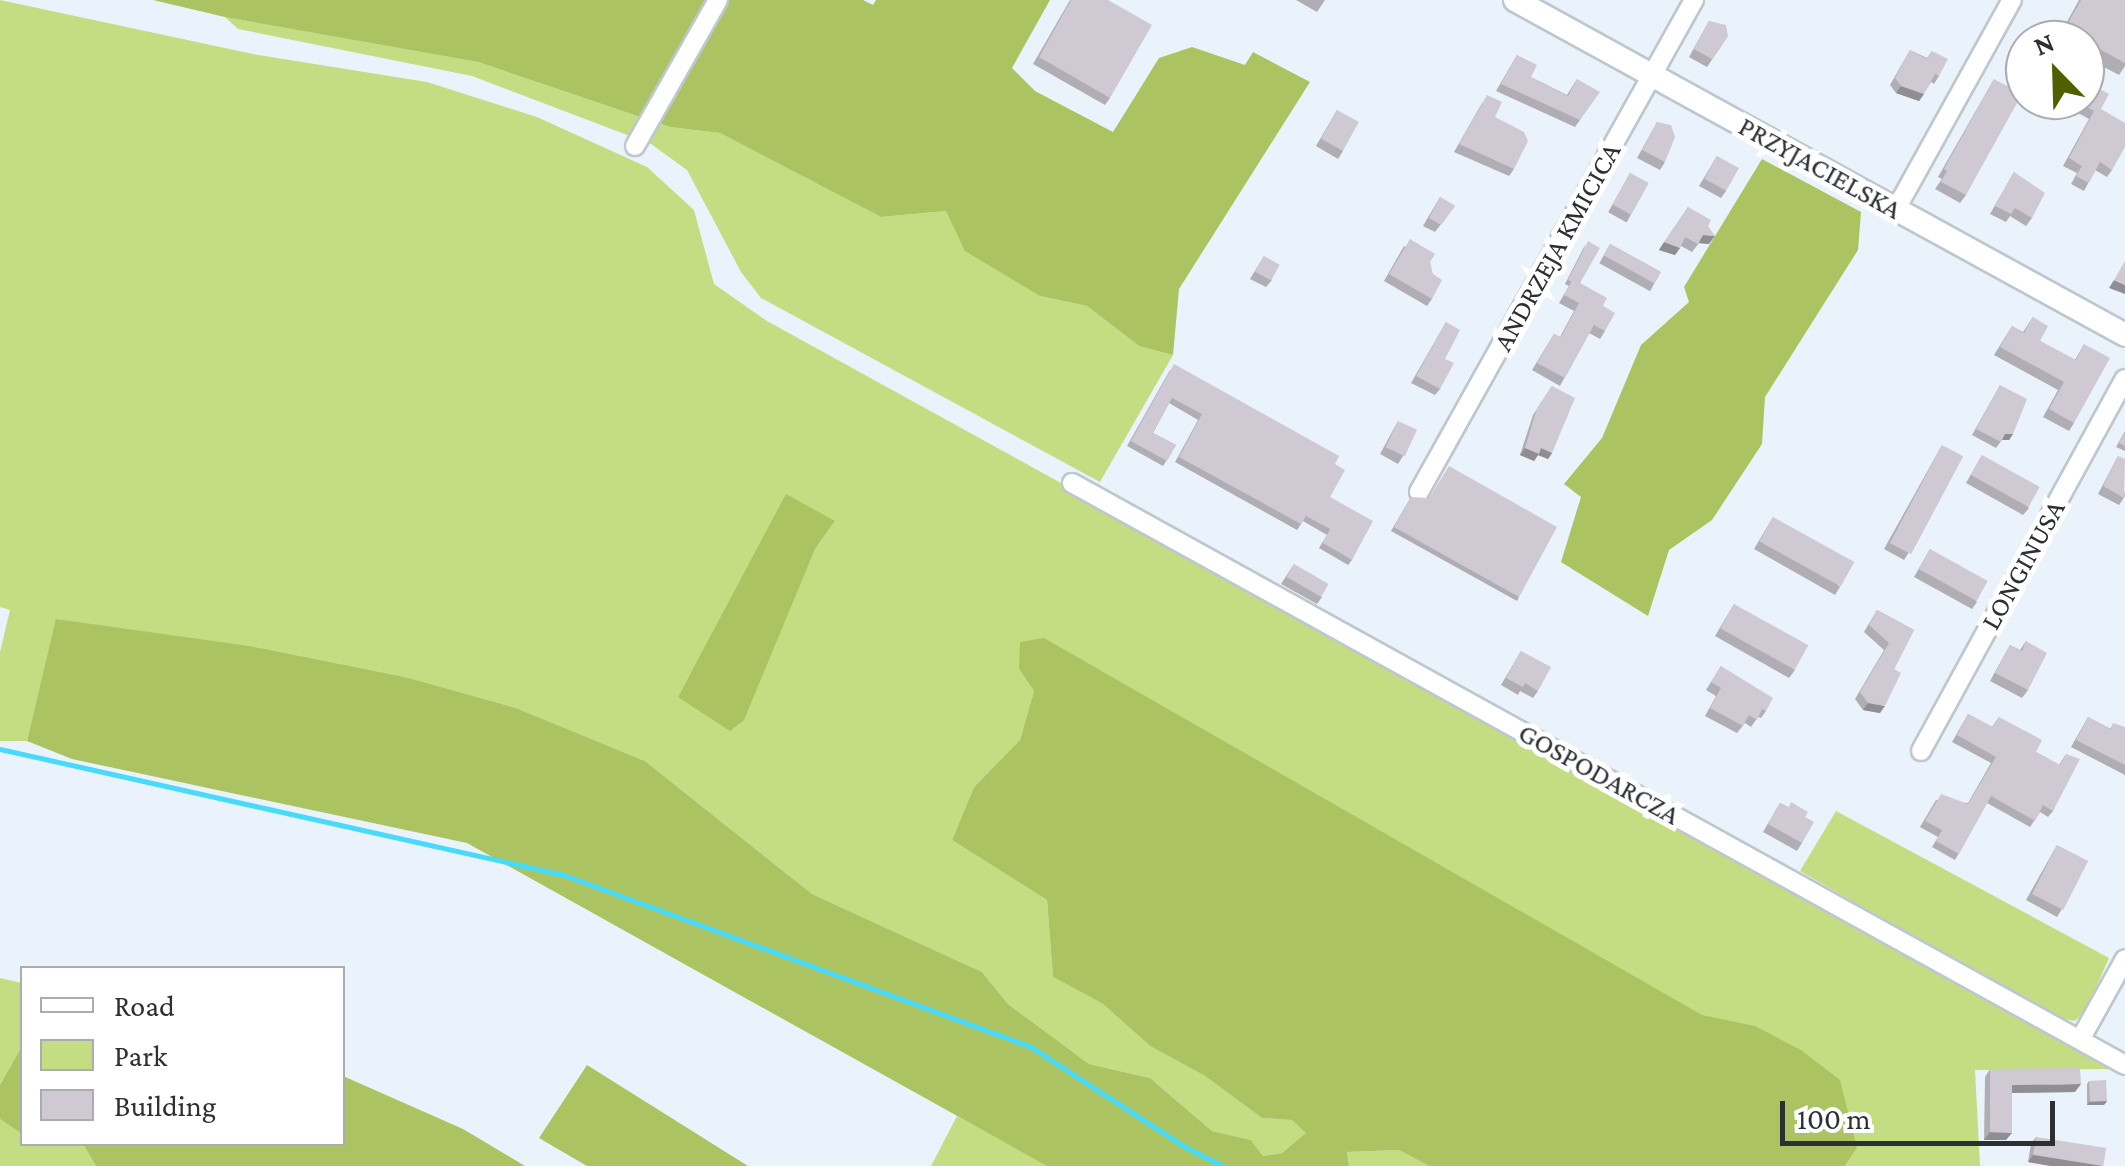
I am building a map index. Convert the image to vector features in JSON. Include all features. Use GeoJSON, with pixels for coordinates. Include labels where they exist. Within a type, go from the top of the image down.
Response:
{"type":"FeatureCollection","features":[{"type":"Feature","properties":{"kind":"street"},"geometry":{"type":"LineString","coordinates":[[635,146],[718,0]]}},
{"type":"Feature","properties":{"kind":"street","name":"PRZYJACIELSKA"},"geometry":{"type":"LineString","coordinates":[[1515,0],[2125,335]]}},
{"type":"Feature","properties":{"kind":"street","name":"ANDRZEJA KMICICA"},"geometry":{"type":"LineString","coordinates":[[1419,492],[1694,0]]}},
{"type":"Feature","properties":{"kind":"street"},"geometry":{"type":"LineString","coordinates":[[1896,209],[2012,0]]}},
{"type":"Feature","properties":{"kind":"street","name":"LONGINUSA"},"geometry":{"type":"LineString","coordinates":[[1921,751],[2125,379]]}},
{"type":"Feature","properties":{"kind":"street","name":"GOSPODARCZA"},"geometry":{"type":"LineString","coordinates":[[1072,484],[2125,1065]]}},
{"type":"Feature","properties":{"kind":"street"},"geometry":{"type":"LineString","coordinates":[[2081,1038],[2125,960]]}},
{"type":"Feature","properties":{"kind":"green space"},"geometry":{"type":"Polygon","coordinates":[[[0,0],[253,54],[427,82],[537,117],[647,167],[694,210],[714,284],[767,321],[2125,1069],[1975,1070],[1980,1166],[1845,1166],[1857,1148],[1754,1026],[1702,1016],[1019,669],[1034,691],[1020,740],[974,787],[952,840],[1047,900],[1053,977],[1103,1004],[1150,1046],[1205,1076],[1262,1118],[1292,1120],[1307,1133],[1282,1153],[1263,1156],[1251,1140],[1212,1131],[1150,1078],[1089,1064],[1008,1004],[982,972],[812,894],[645,761],[516,708],[409,678],[57,619],[27,741],[0,741],[0,652],[10,610],[0,607],[0,0]],[[835,521],[727,608],[678,697],[784,618],[815,549],[835,521]]]}},
{"type":"Feature","properties":{"kind":"green space"},"geometry":{"type":"Polygon","coordinates":[[[153,0],[863,0],[873,5],[876,0],[1050,0],[1012,68],[1035,91],[1113,132],[1159,58],[1192,47],[1245,65],[1253,52],[1310,82],[1179,289],[1173,355],[1139,346],[1087,306],[1040,296],[965,251],[946,211],[881,217],[720,133],[670,127],[478,62],[225,17],[153,0]]]}},
{"type":"Feature","properties":{"kind":"green space"},"geometry":{"type":"Polygon","coordinates":[[[175,0],[226,17],[478,62],[670,127],[720,133],[881,217],[947,211],[1040,296],[1087,306],[1139,346],[1173,355],[1100,482],[761,298],[741,272],[687,170],[651,144],[472,76],[238,29],[225,17],[175,0]]]}},
{"type":"Feature","properties":{"kind":"green space"},"geometry":{"type":"Polygon","coordinates":[[[1762,159],[1861,212],[1858,250],[1765,397],[1762,444],[1712,520],[1669,550],[1648,616],[1561,562],[1581,497],[1564,484],[1602,438],[1641,345],[1689,302],[1684,287],[1762,159]]]}},
{"type":"Feature","properties":{"kind":"green space"},"geometry":{"type":"Polygon","coordinates":[[[786,494],[835,521],[815,549],[744,720],[730,731],[678,697],[786,494]]]}},
{"type":"Feature","properties":{"kind":"green space"},"geometry":{"type":"Polygon","coordinates":[[[56,619],[249,646],[409,678],[516,708],[645,761],[812,894],[982,972],[1008,1004],[1089,1064],[1150,1078],[1212,1131],[1251,1140],[1263,1156],[1282,1153],[1306,1133],[1292,1120],[1262,1118],[1205,1076],[1150,1046],[1103,1004],[1053,977],[1047,900],[952,840],[974,787],[1020,740],[1034,691],[1019,669],[1020,642],[1044,638],[1702,1015],[1755,1026],[1801,1050],[1840,1080],[1857,1148],[1845,1166],[1429,1166],[1399,1150],[1347,1152],[1349,1166],[1047,1166],[467,843],[72,759],[27,741],[56,619]]]}},
{"type":"Feature","properties":{"kind":"green space"},"geometry":{"type":"Polygon","coordinates":[[[1836,811],[2109,958],[2086,1010],[2075,1021],[2052,1017],[1800,871],[1836,811]]]}},
{"type":"Feature","properties":{"kind":"green space"},"geometry":{"type":"Polygon","coordinates":[[[0,978],[20,983],[20,1050],[0,1085],[0,978]]]}},
{"type":"Feature","properties":{"kind":"green space"},"geometry":{"type":"Polygon","coordinates":[[[20,1050],[20,1133],[0,1119],[0,1085],[20,1050]]]}},
{"type":"Feature","properties":{"kind":"green space"},"geometry":{"type":"Polygon","coordinates":[[[587,1065],[748,1166],[587,1166],[539,1138],[587,1065]]]}},
{"type":"Feature","properties":{"kind":"green space"},"geometry":{"type":"Polygon","coordinates":[[[345,1077],[463,1129],[525,1166],[96,1166],[84,1146],[345,1146],[345,1077]]]}},
{"type":"Feature","properties":{"kind":"green space"},"geometry":{"type":"Polygon","coordinates":[[[957,1116],[1043,1163],[1047,1166],[931,1166],[957,1116]]]}},
{"type":"Feature","properties":{"kind":"green space"},"geometry":{"type":"Polygon","coordinates":[[[0,1119],[20,1133],[20,1146],[84,1146],[96,1166],[0,1166],[0,1119]]]}},
{"type":"Feature","properties":{"kind":"green space"},"geometry":{"type":"Polygon","coordinates":[[[1399,1150],[1429,1166],[1349,1166],[1347,1152],[1399,1150]]]}},
{"type":"Feature","properties":{"kind":"building"},"geometry":{"type":"Polygon","coordinates":[[[1071,0],[1108,0],[1152,25],[1110,98],[1039,57],[1071,0]]]}},
{"type":"Feature","properties":{"kind":"building"},"geometry":{"type":"Polygon","coordinates":[[[2081,0],[2125,0],[2125,63],[2105,52],[2105,20],[2070,20],[2081,0]]]}},
{"type":"Feature","properties":{"kind":"building"},"geometry":{"type":"Polygon","coordinates":[[[1709,21],[1726,25],[1728,36],[1712,59],[1694,49],[1709,21]]]}},
{"type":"Feature","properties":{"kind":"building"},"geometry":{"type":"Polygon","coordinates":[[[1910,50],[1927,59],[1932,51],[1948,59],[1924,94],[1901,86],[1895,78],[1910,50]]]}},
{"type":"Feature","properties":{"kind":"building"},"geometry":{"type":"Polygon","coordinates":[[[1517,55],[1537,65],[1531,77],[1568,96],[1577,79],[1600,92],[1580,120],[1501,84],[1517,55]]]}},
{"type":"Feature","properties":{"kind":"building"},"geometry":{"type":"Polygon","coordinates":[[[1994,79],[2005,85],[2008,120],[1966,195],[1941,182],[1947,171],[1944,169],[1994,79]]]}},
{"type":"Feature","properties":{"kind":"building"},"geometry":{"type":"Polygon","coordinates":[[[1487,95],[1502,102],[1495,117],[1524,132],[1528,141],[1514,169],[1459,144],[1487,95]]]}},
{"type":"Feature","properties":{"kind":"building"},"geometry":{"type":"Polygon","coordinates":[[[1337,110],[1359,122],[1343,151],[1321,139],[1337,110]]]}},
{"type":"Feature","properties":{"kind":"building"},"geometry":{"type":"Polygon","coordinates":[[[2105,111],[2125,123],[2125,147],[2112,170],[2100,162],[2089,183],[2076,176],[2082,166],[2069,158],[2089,120],[2105,120],[2105,111]]]}},
{"type":"Feature","properties":{"kind":"building"},"geometry":{"type":"Polygon","coordinates":[[[1657,122],[1671,125],[1675,137],[1665,162],[1642,150],[1657,122]]]}},
{"type":"Feature","properties":{"kind":"building"},"geometry":{"type":"Polygon","coordinates":[[[1717,156],[1739,168],[1726,191],[1704,179],[1717,156]]]}},
{"type":"Feature","properties":{"kind":"building"},"geometry":{"type":"Polygon","coordinates":[[[2014,172],[2045,193],[2032,218],[2015,208],[2011,214],[1995,206],[2014,172]]]}},
{"type":"Feature","properties":{"kind":"building"},"geometry":{"type":"Polygon","coordinates":[[[1630,173],[1648,183],[1631,215],[1613,204],[1630,173]]]}},
{"type":"Feature","properties":{"kind":"building"},"geometry":{"type":"Polygon","coordinates":[[[1440,197],[1455,206],[1441,225],[1429,218],[1440,197]]]}},
{"type":"Feature","properties":{"kind":"building"},"geometry":{"type":"Polygon","coordinates":[[[1688,207],[1711,220],[1708,226],[1715,236],[1703,235],[1698,244],[1685,237],[1680,248],[1664,242],[1688,207]]]}},
{"type":"Feature","properties":{"kind":"building"},"geometry":{"type":"Polygon","coordinates":[[[1410,239],[1435,254],[1430,262],[1433,274],[1442,280],[1432,299],[1389,274],[1410,239]]]}},
{"type":"Feature","properties":{"kind":"building"},"geometry":{"type":"Polygon","coordinates":[[[1588,241],[1600,248],[1580,283],[1573,279],[1572,282],[1568,280],[1588,241]]]}},
{"type":"Feature","properties":{"kind":"building"},"geometry":{"type":"Polygon","coordinates":[[[1610,244],[1661,272],[1654,283],[1604,255],[1610,244]]]}},
{"type":"Feature","properties":{"kind":"building"},"geometry":{"type":"Polygon","coordinates":[[[1264,256],[1280,265],[1271,280],[1255,272],[1264,256]]]}},
{"type":"Feature","properties":{"kind":"building"},"geometry":{"type":"Polygon","coordinates":[[[2125,261],[2125,285],[2114,280],[2125,261]]]}},
{"type":"Feature","properties":{"kind":"building"},"geometry":{"type":"Polygon","coordinates":[[[1573,279],[1607,298],[1603,306],[1615,313],[1605,331],[1594,325],[1565,378],[1537,363],[1554,334],[1561,337],[1579,303],[1564,295],[1573,279]]]}},
{"type":"Feature","properties":{"kind":"building"},"geometry":{"type":"Polygon","coordinates":[[[2033,317],[2048,326],[2040,341],[2076,360],[2084,344],[2110,358],[2074,423],[2049,409],[2064,382],[2000,347],[2012,326],[2024,333],[2033,317]]]}},
{"type":"Feature","properties":{"kind":"building"},"geometry":{"type":"Polygon","coordinates":[[[1446,322],[1460,330],[1445,359],[1454,363],[1440,389],[1416,376],[1446,322]]]}},
{"type":"Feature","properties":{"kind":"building"},"geometry":{"type":"Polygon","coordinates":[[[1174,364],[1339,456],[1335,464],[1345,470],[1330,497],[1373,521],[1352,560],[1323,543],[1330,529],[1306,516],[1301,524],[1179,457],[1202,414],[1172,398],[1153,433],[1176,445],[1167,461],[1131,441],[1174,364]]]}},
{"type":"Feature","properties":{"kind":"building"},"geometry":{"type":"Polygon","coordinates":[[[2000,385],[2027,399],[2013,434],[2005,434],[2001,442],[1976,429],[2000,385]]]}},
{"type":"Feature","properties":{"kind":"building"},"geometry":{"type":"Polygon","coordinates":[[[1552,386],[1575,398],[1552,453],[1541,448],[1539,454],[1525,448],[1537,408],[1552,386]]]}},
{"type":"Feature","properties":{"kind":"building"},"geometry":{"type":"Polygon","coordinates":[[[1398,421],[1417,430],[1405,456],[1386,447],[1398,421]]]}},
{"type":"Feature","properties":{"kind":"building"},"geometry":{"type":"Polygon","coordinates":[[[1942,445],[1963,456],[1911,554],[1890,543],[1942,445]]]}},
{"type":"Feature","properties":{"kind":"building"},"geometry":{"type":"Polygon","coordinates":[[[1982,455],[2040,487],[2029,507],[1971,475],[1982,455]]]}},
{"type":"Feature","properties":{"kind":"building"},"geometry":{"type":"Polygon","coordinates":[[[2118,456],[2125,459],[2124,498],[2103,486],[2118,456]]]}},
{"type":"Feature","properties":{"kind":"building"},"geometry":{"type":"Polygon","coordinates":[[[1449,466],[1557,527],[1519,597],[1394,527],[1411,497],[1429,498],[1449,466]]]}},
{"type":"Feature","properties":{"kind":"building"},"geometry":{"type":"Polygon","coordinates":[[[1773,517],[1854,562],[1841,587],[1759,541],[1773,517]]]}},
{"type":"Feature","properties":{"kind":"building"},"geometry":{"type":"Polygon","coordinates":[[[1930,549],[1988,581],[1977,601],[1919,569],[1930,549]]]}},
{"type":"Feature","properties":{"kind":"building"},"geometry":{"type":"Polygon","coordinates":[[[1294,564],[1329,584],[1321,597],[1286,577],[1294,564]]]}},
{"type":"Feature","properties":{"kind":"building"},"geometry":{"type":"Polygon","coordinates":[[[1734,604],[1808,645],[1795,670],[1720,628],[1734,604]]]}},
{"type":"Feature","properties":{"kind":"building"},"geometry":{"type":"Polygon","coordinates":[[[1877,610],[1914,630],[1894,669],[1901,673],[1885,706],[1868,703],[1860,692],[1889,643],[1869,625],[1877,610]]]}},
{"type":"Feature","properties":{"kind":"building"},"geometry":{"type":"Polygon","coordinates":[[[2026,641],[2047,653],[2028,690],[1995,673],[2010,645],[2022,651],[2026,641]]]}},
{"type":"Feature","properties":{"kind":"building"},"geometry":{"type":"Polygon","coordinates":[[[1521,651],[1551,667],[1538,691],[1506,678],[1521,651]]]}},
{"type":"Feature","properties":{"kind":"building"},"geometry":{"type":"Polygon","coordinates":[[[1721,666],[1773,698],[1757,720],[1749,715],[1743,726],[1710,708],[1721,688],[1711,682],[1721,666]]]}},
{"type":"Feature","properties":{"kind":"building"},"geometry":{"type":"Polygon","coordinates":[[[1968,714],[1993,727],[1999,717],[2042,740],[2036,752],[2060,765],[2066,754],[2080,759],[2053,811],[2043,805],[2035,821],[1991,796],[1959,854],[1936,841],[1942,830],[1925,821],[1941,794],[1968,804],[1996,757],[1957,735],[1968,714]]]}},
{"type":"Feature","properties":{"kind":"building"},"geometry":{"type":"Polygon","coordinates":[[[2088,717],[2110,729],[2113,723],[2125,727],[2125,765],[2076,740],[2088,717]]]}},
{"type":"Feature","properties":{"kind":"building"},"geometry":{"type":"Polygon","coordinates":[[[1791,802],[1808,812],[1805,817],[1814,822],[1802,843],[1768,824],[1780,803],[1789,807],[1791,802]]]}},
{"type":"Feature","properties":{"kind":"building"},"geometry":{"type":"Polygon","coordinates":[[[2057,845],[2088,861],[2063,910],[2032,894],[2057,845]]]}},
{"type":"Feature","properties":{"kind":"building"},"geometry":{"type":"Polygon","coordinates":[[[2080,1068],[2081,1084],[2012,1085],[2012,1133],[1990,1132],[1990,1069],[2080,1068]]]}},
{"type":"Feature","properties":{"kind":"building"},"geometry":{"type":"Polygon","coordinates":[[[2106,1080],[2107,1101],[2090,1102],[2089,1081],[2106,1080]]]}},
{"type":"Feature","properties":{"kind":"building"},"geometry":{"type":"Polygon","coordinates":[[[2036,1137],[2106,1148],[2103,1166],[2033,1155],[2036,1137]]]}},
{"type":"Feature","properties":{"kind":"waterway"},"geometry":{"type":"LineString","coordinates":[[0,749],[564,875],[1031,1047],[1185,1147],[1223,1166]]}}]}
